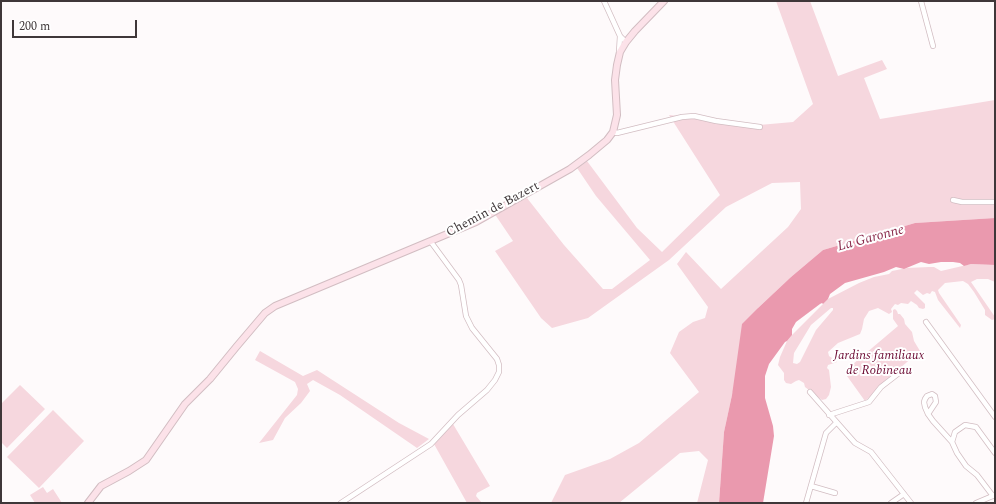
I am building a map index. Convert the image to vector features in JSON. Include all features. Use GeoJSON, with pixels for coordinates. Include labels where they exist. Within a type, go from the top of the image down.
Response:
{"type":"FeatureCollection","features":[{"type":"Feature","properties":{"kind":"street"},"geometry":{"type":"LineString","coordinates":[[604,1],[620,36],[626,42]]}},
{"type":"Feature","properties":{"kind":"street"},"geometry":{"type":"LineString","coordinates":[[620,54],[626,42],[635,31],[664,1]]}},
{"type":"Feature","properties":{"kind":"street"},"geometry":{"type":"LineString","coordinates":[[921,1],[933,46]]}},
{"type":"Feature","properties":{"kind":"street"},"geometry":{"type":"LineString","coordinates":[[620,36],[620,54],[615,80],[617,115],[613,132],[617,133],[682,117],[694,116],[722,122],[760,127]]}},
{"type":"Feature","properties":{"kind":"street","name":"Chemin de Bazert"},"geometry":{"type":"LineString","coordinates":[[88,503],[100,486],[129,471],[146,460],[185,404],[210,379],[265,314],[275,306],[476,222],[570,169],[589,155],[613,132]]}},
{"type":"Feature","properties":{"kind":"street"},"geometry":{"type":"LineString","coordinates":[[953,200],[962,202],[995,202]]}},
{"type":"Feature","properties":{"kind":"street"},"geometry":{"type":"LineString","coordinates":[[340,503],[431,444],[458,415],[488,390],[499,372],[497,359],[472,328],[466,316],[459,280],[431,242]]}},
{"type":"Feature","properties":{"kind":"street"},"geometry":{"type":"LineString","coordinates":[[926,322],[995,417]]}},
{"type":"Feature","properties":{"kind":"street"},"geometry":{"type":"LineString","coordinates":[[829,415],[872,400],[881,387],[903,370]]}},
{"type":"Feature","properties":{"kind":"street"},"geometry":{"type":"LineString","coordinates":[[810,392],[854,443],[871,452],[911,503]]}},
{"type":"Feature","properties":{"kind":"street"},"geometry":{"type":"LineString","coordinates":[[928,414],[952,442],[966,466],[977,475],[994,496],[976,503]]}},
{"type":"Feature","properties":{"kind":"street"},"geometry":{"type":"LineString","coordinates":[[806,503],[826,433],[836,423]]}},
{"type":"Feature","properties":{"kind":"street"},"geometry":{"type":"LineString","coordinates":[[952,442],[955,432],[965,425],[976,427],[995,453]]}},
{"type":"Feature","properties":{"kind":"street"},"geometry":{"type":"LineString","coordinates":[[811,486],[835,493]]}},
{"type":"Feature","properties":{"kind":"street"},"geometry":{"type":"LineString","coordinates":[[891,503],[904,494]]}},
{"type":"Feature","properties":{"kind":"green space"},"geometry":{"type":"Polygon","coordinates":[[[776,1],[810,1],[838,76],[882,60],[887,69],[864,78],[880,119],[995,100],[995,218],[915,223],[823,250],[758,308],[732,395],[724,432],[719,503],[697,503],[708,460],[699,451],[680,453],[619,503],[551,503],[565,475],[610,459],[639,443],[699,392],[670,353],[679,332],[693,322],[705,318],[708,307],[677,264],[686,252],[721,289],[788,227],[801,209],[800,182],[772,183],[726,207],[669,260],[588,318],[552,328],[541,318],[495,251],[513,241],[494,213],[527,198],[564,245],[603,289],[612,289],[650,260],[596,196],[577,168],[587,161],[637,228],[662,252],[720,195],[669,115],[759,125],[793,122],[813,104],[776,1]]]}},
{"type":"Feature","properties":{"kind":"green space"},"geometry":{"type":"Polygon","coordinates":[[[971,264],[995,265],[995,282],[988,279],[977,279],[971,282],[995,319],[992,320],[985,315],[985,310],[974,292],[968,284],[963,281],[945,283],[938,290],[961,325],[960,328],[938,300],[935,292],[932,291],[930,294],[927,293],[923,295],[917,290],[914,293],[925,304],[925,308],[919,308],[911,301],[908,304],[895,304],[891,309],[892,312],[889,314],[878,308],[869,311],[864,319],[860,334],[838,343],[828,352],[829,356],[837,362],[828,365],[827,368],[829,370],[831,387],[829,395],[826,399],[822,400],[805,387],[804,383],[799,380],[791,384],[786,383],[784,380],[784,373],[778,365],[787,341],[828,299],[859,283],[874,277],[889,274],[892,271],[907,268],[934,267],[941,271],[971,264]],[[831,308],[811,325],[794,353],[793,363],[797,364],[800,362],[816,330],[833,310],[833,308],[831,308]]]}},
{"type":"Feature","properties":{"kind":"green space","name":"Jardins familiaux de Robineau"},"geometry":{"type":"Polygon","coordinates":[[[895,309],[904,319],[905,324],[912,332],[914,341],[920,351],[880,385],[865,401],[847,376],[846,370],[898,326],[893,319],[893,310],[895,309]]]}},
{"type":"Feature","properties":{"kind":"green space"},"geometry":{"type":"Polygon","coordinates":[[[260,351],[303,376],[317,370],[399,423],[429,439],[417,448],[340,395],[313,380],[307,384],[310,391],[301,403],[285,418],[273,440],[259,443],[297,395],[298,389],[295,382],[255,360],[260,351]]]}},
{"type":"Feature","properties":{"kind":"green space"},"geometry":{"type":"Polygon","coordinates":[[[20,385],[45,409],[7,448],[1,442],[1,404],[20,385]]]}},
{"type":"Feature","properties":{"kind":"green space"},"geometry":{"type":"Polygon","coordinates":[[[53,410],[84,441],[39,488],[7,457],[53,410]]]}},
{"type":"Feature","properties":{"kind":"green space"},"geometry":{"type":"Polygon","coordinates":[[[453,424],[490,486],[477,493],[476,496],[482,503],[467,503],[434,444],[453,424]]]}},
{"type":"Feature","properties":{"kind":"green space"},"geometry":{"type":"Polygon","coordinates":[[[43,487],[47,493],[53,489],[62,503],[35,503],[30,495],[43,487]]]}},
{"type":"Feature","properties":{"kind":"water","name":"La Garonne"},"geometry":{"type":"Polygon","coordinates":[[[995,218],[995,265],[971,264],[964,266],[960,263],[953,262],[929,264],[921,262],[904,269],[896,267],[845,283],[830,294],[828,299],[823,304],[820,304],[796,322],[792,329],[792,335],[769,364],[765,376],[765,398],[773,426],[774,436],[763,503],[719,503],[724,432],[732,395],[742,324],[791,277],[823,250],[915,223],[995,218]]]}}]}
